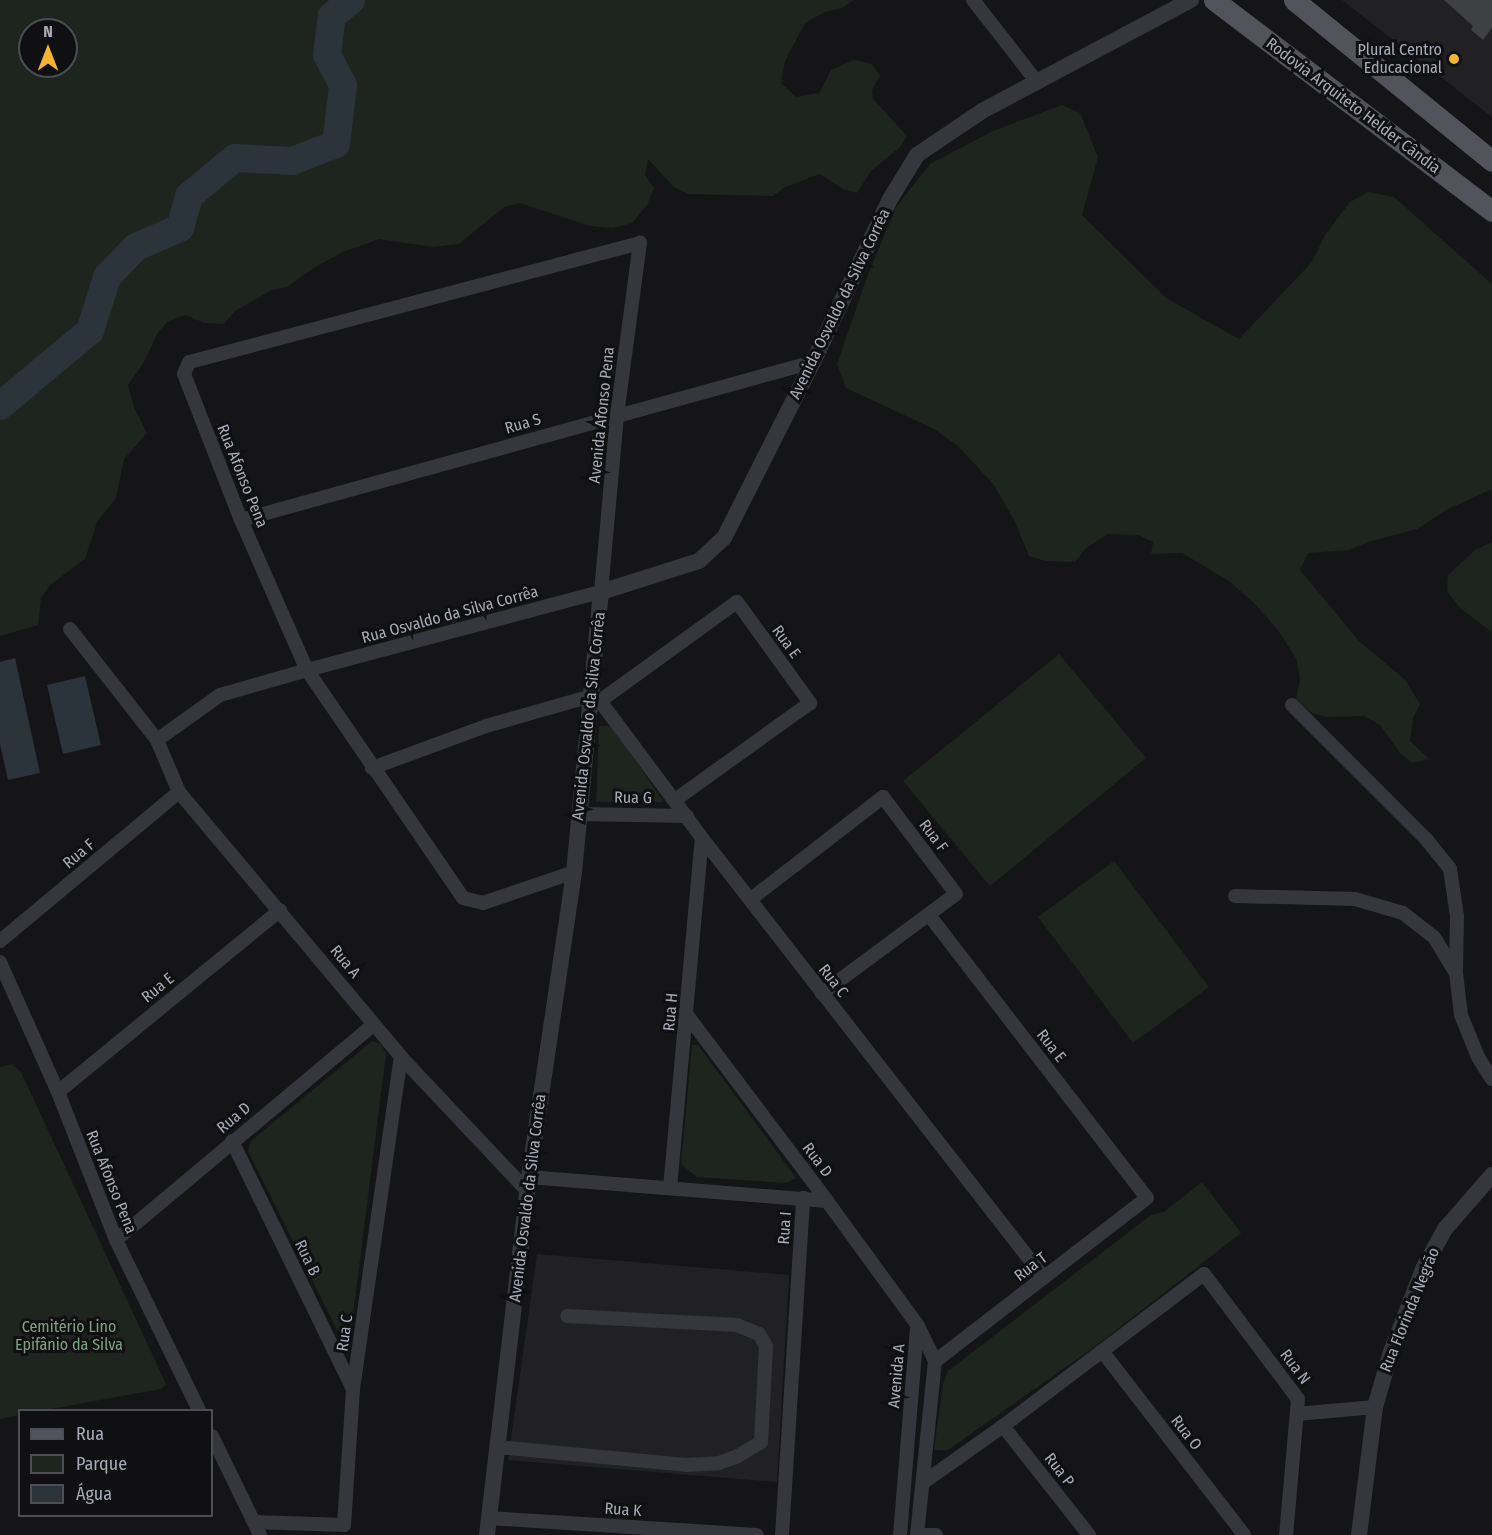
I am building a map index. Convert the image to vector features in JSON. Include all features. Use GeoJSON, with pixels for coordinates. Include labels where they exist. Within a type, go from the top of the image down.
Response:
{"type":"FeatureCollection","features":[{"type":"Feature","properties":{"kind":"main road","name":"Rodovia Arquiteto Helder Cândia"},"geometry":{"type":"LineString","coordinates":[[1214,0],[1492,213]]}},
{"type":"Feature","properties":{"kind":"main road"},"geometry":{"type":"LineString","coordinates":[[1294,0],[1492,161]]}},
{"type":"Feature","properties":{"kind":"street"},"geometry":{"type":"LineString","coordinates":[[973,0],[1037,81]]}},
{"type":"Feature","properties":{"kind":"street","name":"Avenida Osvaldo da Silva Corrêa"},"geometry":{"type":"LineString","coordinates":[[487,1527],[528,1184],[573,872],[578,814],[595,698],[601,592],[699,561],[724,538],[813,362],[889,201],[917,155],[982,111],[1191,0]]}},
{"type":"Feature","properties":{"kind":"street","name":"Avenida Afonso Pena"},"geometry":{"type":"LineString","coordinates":[[601,592],[617,415],[640,243]]}},
{"type":"Feature","properties":{"kind":"street","name":"Rua Afonso Pena"},"geometry":{"type":"LineString","coordinates":[[573,872],[483,903],[463,898],[307,670],[241,519],[184,374],[189,362],[640,243]]}},
{"type":"Feature","properties":{"kind":"street","name":"Rua S"},"geometry":{"type":"LineString","coordinates":[[241,519],[813,362]]}},
{"type":"Feature","properties":{"kind":"street","name":"Rua Osvaldo da Silva Corrêa"},"geometry":{"type":"LineString","coordinates":[[307,670],[601,592]]}},
{"type":"Feature","properties":{"kind":"street","name":"Rua E"},"geometry":{"type":"LineString","coordinates":[[595,698],[737,602],[810,703],[675,800]]}},
{"type":"Feature","properties":{"kind":"street","name":"Rua A"},"geometry":{"type":"LineString","coordinates":[[70,629],[157,740],[179,792],[401,1057],[528,1184]]}},
{"type":"Feature","properties":{"kind":"street"},"geometry":{"type":"LineString","coordinates":[[157,740],[220,695],[307,670]]}},
{"type":"Feature","properties":{"kind":"street"},"geometry":{"type":"LineString","coordinates":[[372,768],[486,726],[595,698]]}},
{"type":"Feature","properties":{"kind":"street","name":"Rua C"},"geometry":{"type":"LineString","coordinates":[[595,698],[1044,1278]]}},
{"type":"Feature","properties":{"kind":"street"},"geometry":{"type":"LineString","coordinates":[[1292,705],[1426,839],[1450,869],[1456,916],[1456,973],[1461,1015],[1478,1057],[1492,1079]]}},
{"type":"Feature","properties":{"kind":"street","name":"Rua F"},"geometry":{"type":"LineString","coordinates":[[0,941],[179,792]]}},
{"type":"Feature","properties":{"kind":"street","name":"Rua F"},"geometry":{"type":"LineString","coordinates":[[751,899],[883,797],[957,894],[822,993]]}},
{"type":"Feature","properties":{"kind":"street","name":"Rua G"},"geometry":{"type":"LineString","coordinates":[[578,814],[687,816]]}},
{"type":"Feature","properties":{"kind":"street","name":"Rua H"},"geometry":{"type":"LineString","coordinates":[[670,1188],[702,838]]}},
{"type":"Feature","properties":{"kind":"street"},"geometry":{"type":"LineString","coordinates":[[1235,896],[1355,899],[1402,913],[1434,937],[1456,973]]}},
{"type":"Feature","properties":{"kind":"street","name":"Rua E"},"geometry":{"type":"LineString","coordinates":[[58,1092],[280,910]]}},
{"type":"Feature","properties":{"kind":"street","name":"Rua E"},"geometry":{"type":"LineString","coordinates":[[930,915],[1147,1198]]}},
{"type":"Feature","properties":{"kind":"street","name":"Rua Afonso Pena"},"geometry":{"type":"LineString","coordinates":[[0,962],[58,1092],[116,1240],[199,1409]]}},
{"type":"Feature","properties":{"kind":"street","name":"Rua D"},"geometry":{"type":"LineString","coordinates":[[687,1015],[918,1326]]}},
{"type":"Feature","properties":{"kind":"street","name":"Rua D"},"geometry":{"type":"LineString","coordinates":[[116,1240],[374,1024]]}},
{"type":"Feature","properties":{"kind":"street","name":"Rua C"},"geometry":{"type":"LineString","coordinates":[[254,1522],[344,1525],[353,1389],[401,1057]]}},
{"type":"Feature","properties":{"kind":"street","name":"Rua B"},"geometry":{"type":"LineString","coordinates":[[232,1141],[353,1389]]}},
{"type":"Feature","properties":{"kind":"street","name":"Rua Florinda Negrão"},"geometry":{"type":"LineString","coordinates":[[1359,1535],[1375,1407],[1391,1352],[1424,1268],[1445,1230],[1492,1175]]}},
{"type":"Feature","properties":{"kind":"street","name":"Rua I"},"geometry":{"type":"LineString","coordinates":[[528,1184],[670,1188],[803,1198],[782,1535]]}},
{"type":"Feature","properties":{"kind":"street"},"geometry":{"type":"LineString","coordinates":[[803,1198],[827,1201]]}},
{"type":"Feature","properties":{"kind":"street","name":"Rua T"},"geometry":{"type":"LineString","coordinates":[[934,1361],[1147,1198]]}},
{"type":"Feature","properties":{"kind":"street","name":"Rua N"},"geometry":{"type":"LineString","coordinates":[[1102,1351],[1204,1274],[1298,1399],[1287,1535]]}},
{"type":"Feature","properties":{"kind":"street"},"geometry":{"type":"LineString","coordinates":[[497,1447],[686,1464],[719,1463],[738,1456],[761,1442],[766,1346],[759,1334],[737,1325],[567,1316]]}},
{"type":"Feature","properties":{"kind":"street","name":"Avenida A"},"geometry":{"type":"LineString","coordinates":[[917,1535],[924,1482],[934,1361],[918,1326]]}},
{"type":"Feature","properties":{"kind":"street","name":"Avenida A"},"geometry":{"type":"LineString","coordinates":[[900,1535],[918,1326]]}},
{"type":"Feature","properties":{"kind":"street"},"geometry":{"type":"LineString","coordinates":[[924,1482],[1102,1351]]}},
{"type":"Feature","properties":{"kind":"street","name":"Rua O"},"geometry":{"type":"LineString","coordinates":[[1102,1351],[1244,1535]]}},
{"type":"Feature","properties":{"kind":"street"},"geometry":{"type":"LineString","coordinates":[[1297,1414],[1375,1407]]}},
{"type":"Feature","properties":{"kind":"street","name":"Rua P"},"geometry":{"type":"LineString","coordinates":[[1003,1426],[1089,1535]]}},
{"type":"Feature","properties":{"kind":"street"},"geometry":{"type":"LineString","coordinates":[[213,1438],[260,1535]]}},
{"type":"Feature","properties":{"kind":"street","name":"Rua K"},"geometry":{"type":"LineString","coordinates":[[487,1527],[756,1535]]}},
{"type":"Feature","properties":{"kind":"street"},"geometry":{"type":"LineString","coordinates":[[925,1535],[936,1535]]}},
{"type":"Feature","properties":{"kind":"shaded area","name":"Plural Centro Educacional"},"geometry":{"type":"Polygon","coordinates":[[[1342,0],[1492,0],[1492,117],[1342,0]]]}},
{"type":"Feature","properties":{"kind":"shaded area"},"geometry":{"type":"Polygon","coordinates":[[[537,1254],[789,1275],[777,1482],[508,1460],[537,1254]]]}},
{"type":"Feature","properties":{"kind":"green space"},"geometry":{"type":"Polygon","coordinates":[[[0,0],[854,0],[842,8],[825,12],[805,23],[785,61],[781,83],[796,97],[819,93],[831,70],[854,60],[872,64],[880,76],[872,90],[873,99],[907,136],[900,147],[871,171],[857,193],[843,189],[820,174],[785,187],[773,196],[688,194],[674,187],[648,159],[645,175],[654,188],[647,205],[632,223],[613,228],[590,226],[520,203],[504,207],[459,244],[433,247],[379,239],[343,252],[315,267],[287,287],[272,290],[235,311],[224,324],[205,323],[185,315],[167,322],[157,334],[144,362],[128,385],[134,407],[147,433],[124,459],[116,498],[97,522],[85,559],[50,585],[41,598],[38,625],[0,636],[0,0]]]}},
{"type":"Feature","properties":{"kind":"green space"},"geometry":{"type":"Polygon","coordinates":[[[1062,105],[1080,113],[1098,157],[1082,215],[1166,298],[1239,339],[1312,262],[1325,235],[1350,202],[1368,192],[1394,197],[1492,284],[1492,489],[1446,510],[1417,529],[1368,542],[1349,550],[1308,553],[1300,570],[1358,640],[1405,680],[1420,704],[1413,718],[1410,741],[1429,759],[1412,763],[1401,754],[1380,725],[1364,716],[1326,717],[1312,713],[1296,699],[1300,680],[1297,660],[1278,630],[1255,604],[1229,581],[1182,553],[1151,554],[1153,542],[1138,535],[1107,534],[1085,549],[1075,562],[1045,561],[1029,556],[1015,522],[994,485],[958,446],[934,429],[846,388],[837,364],[866,280],[896,207],[930,164],[993,131],[1062,105]]]}},
{"type":"Feature","properties":{"kind":"green space"},"geometry":{"type":"Polygon","coordinates":[[[1492,542],[1492,632],[1461,609],[1447,591],[1448,575],[1475,550],[1492,542]]]}},
{"type":"Feature","properties":{"kind":"green space"},"geometry":{"type":"Polygon","coordinates":[[[1059,654],[1146,758],[990,886],[903,781],[1059,654]]]}},
{"type":"Feature","properties":{"kind":"green space"},"geometry":{"type":"Polygon","coordinates":[[[599,726],[611,726],[664,802],[596,802],[599,726]]]}},
{"type":"Feature","properties":{"kind":"green space"},"geometry":{"type":"Polygon","coordinates":[[[1114,861],[1209,987],[1133,1043],[1038,917],[1114,861]]]}},
{"type":"Feature","properties":{"kind":"green space"},"geometry":{"type":"Polygon","coordinates":[[[372,1041],[381,1044],[386,1054],[350,1339],[342,1340],[248,1151],[251,1141],[372,1041]]]}},
{"type":"Feature","properties":{"kind":"green space"},"geometry":{"type":"Polygon","coordinates":[[[692,1045],[698,1045],[796,1178],[786,1183],[697,1177],[681,1164],[692,1045]]]}},
{"type":"Feature","properties":{"kind":"green space","name":"Cemitério Lino Epifânio da Silva"},"geometry":{"type":"Polygon","coordinates":[[[12,1064],[21,1072],[166,1384],[161,1389],[51,1409],[18,1409],[18,1415],[0,1419],[0,1067],[12,1064]]]}},
{"type":"Feature","properties":{"kind":"green space"},"geometry":{"type":"Polygon","coordinates":[[[1202,1182],[1241,1233],[1097,1345],[948,1450],[934,1450],[943,1384],[948,1371],[1151,1215],[1164,1212],[1202,1182]]]}},
{"type":"Feature","properties":{"kind":"water"},"geometry":{"type":"Polygon","coordinates":[[[15,658],[40,773],[8,780],[0,744],[0,662],[15,658]]]}},
{"type":"Feature","properties":{"kind":"water"},"geometry":{"type":"Polygon","coordinates":[[[85,676],[101,745],[63,754],[47,685],[85,676]]]}},
{"type":"Feature","properties":{"kind":"building"},"geometry":{"type":"Polygon","coordinates":[[[1444,0],[1492,0],[1492,28],[1483,40],[1471,30],[1473,26],[1444,0]]]}},
{"type":"Feature","properties":{"kind":"waterway"},"geometry":{"type":"LineString","coordinates":[[0,406],[90,331],[107,277],[136,247],[180,228],[189,196],[235,158],[292,161],[336,144],[343,85],[327,55],[332,16],[351,0]]}},
{"type":"Feature","properties":{"kind":"place","name":"Plural Centro Educacional"},"geometry":{"type":"Point","coordinates":[1454,59]}}]}
